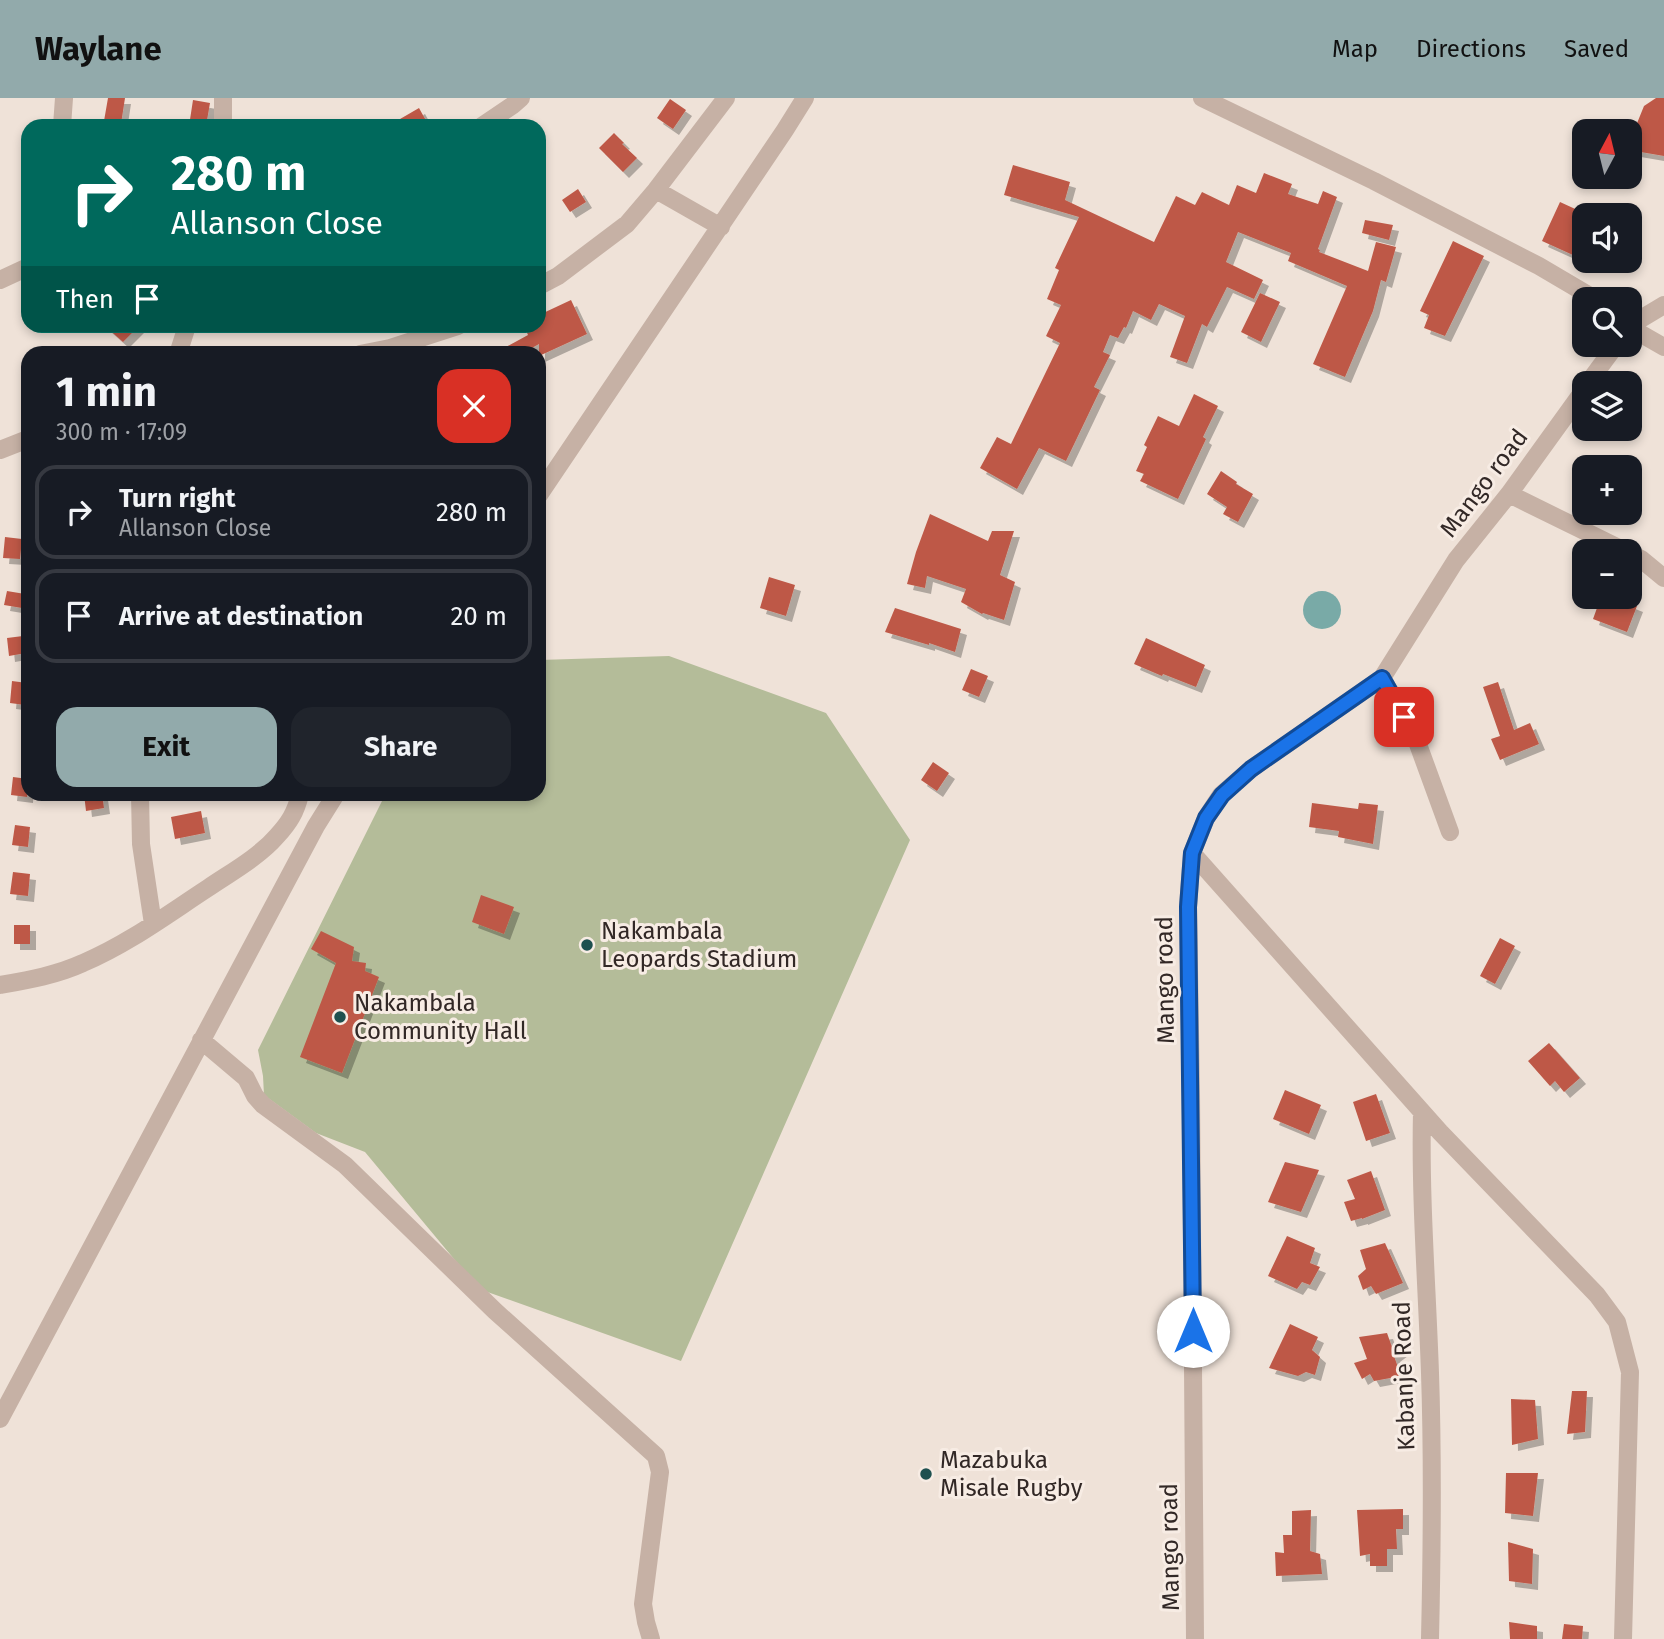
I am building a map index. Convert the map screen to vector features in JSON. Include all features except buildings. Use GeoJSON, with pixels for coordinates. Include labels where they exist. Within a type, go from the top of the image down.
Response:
{"type":"FeatureCollection","features":[{"type":"Feature","properties":{"kind":"street"},"geometry":{"type":"LineString","coordinates":[[62,119],[64,98]]}},
{"type":"Feature","properties":{"kind":"street"},"geometry":{"type":"LineString","coordinates":[[223,98],[223,119]]}},
{"type":"Feature","properties":{"kind":"street"},"geometry":{"type":"LineString","coordinates":[[492,119],[521,98]]}},
{"type":"Feature","properties":{"kind":"street"},"geometry":{"type":"LineString","coordinates":[[546,282],[626,224],[656,190],[726,98]]}},
{"type":"Feature","properties":{"kind":"street"},"geometry":{"type":"LineString","coordinates":[[546,485],[805,98]]}},
{"type":"Feature","properties":{"kind":"street"},"geometry":{"type":"LineString","coordinates":[[1202,98],[1374,181],[1575,287]]}},
{"type":"Feature","properties":{"kind":"street"},"geometry":{"type":"LineString","coordinates":[[656,190],[721,227]]}},
{"type":"Feature","properties":{"kind":"street"},"geometry":{"type":"LineString","coordinates":[[0,279],[21,270]]}},
{"type":"Feature","properties":{"kind":"street"},"geometry":{"type":"LineString","coordinates":[[1642,319],[1664,306]]}},
{"type":"Feature","properties":{"kind":"street"},"geometry":{"type":"LineString","coordinates":[[396,346],[436,333]]}},
{"type":"Feature","properties":{"kind":"street"},"geometry":{"type":"LineString","coordinates":[[1642,334],[1664,347]]}},
{"type":"Feature","properties":{"kind":"street","name":"Mango road"},"geometry":{"type":"LineString","coordinates":[[1195,1639],[1188,907],[1192,853],[1206,818],[1222,795],[1251,769],[1382,678],[1456,560],[1509,494],[1572,407]]}},
{"type":"Feature","properties":{"kind":"street"},"geometry":{"type":"LineString","coordinates":[[0,450],[21,442]]}},
{"type":"Feature","properties":{"kind":"street"},"geometry":{"type":"LineString","coordinates":[[1509,494],[1601,539]]}},
{"type":"Feature","properties":{"kind":"street"},"geometry":{"type":"LineString","coordinates":[[1642,560],[1664,578]]}},
{"type":"Feature","properties":{"kind":"street"},"geometry":{"type":"LineString","coordinates":[[1382,678],[1415,736],[1450,832]]}},
{"type":"Feature","properties":{"kind":"street"},"geometry":{"type":"LineString","coordinates":[[140,801],[141,844],[153,924]]}},
{"type":"Feature","properties":{"kind":"street"},"geometry":{"type":"LineString","coordinates":[[0,1419],[332,801]]}},
{"type":"Feature","properties":{"kind":"street"},"geometry":{"type":"LineString","coordinates":[[0,985],[39,978],[80,965],[113,949],[245,863],[276,838],[298,803],[316,826]]}},
{"type":"Feature","properties":{"kind":"street"},"geometry":{"type":"LineString","coordinates":[[1192,853],[1440,1132],[1597,1295],[1617,1322],[1630,1372],[1623,1639]]}},
{"type":"Feature","properties":{"kind":"street"},"geometry":{"type":"LineString","coordinates":[[201,1040],[246,1078],[255,1096],[264,1105],[345,1165],[495,1311],[656,1456],[660,1472],[643,1604],[651,1639]]}},
{"type":"Feature","properties":{"kind":"street","name":"Kabanje Road"},"geometry":{"type":"LineString","coordinates":[[1422,1112],[1421,1152],[1430,1375],[1430,1639]]}},
{"type":"Feature","properties":{"kind":"green space","name":"Nakambala Leopards Stadium"},"geometry":{"type":"Polygon","coordinates":[[[669,656],[826,713],[910,840],[681,1361],[479,1289],[365,1152],[316,1133],[264,1095],[258,1050],[382,801],[546,801],[546,660],[669,656]]]}},
{"type":"Feature","properties":{"kind":"water"},"geometry":{"type":"Polygon","coordinates":[[[1322,591],[1335,597],[1341,610],[1335,623],[1322,629],[1309,623],[1303,610],[1309,597],[1322,591]]]}},
{"type":"Feature","properties":{"kind":"place","name":"Nakambala Leopards Stadium"},"geometry":{"type":"Point","coordinates":[587,945]}},
{"type":"Feature","properties":{"kind":"place","name":"Nakambala Community Hall"},"geometry":{"type":"Point","coordinates":[340,1017]}},
{"type":"Feature","properties":{"kind":"place","name":"Mazabuka Misale Rugby"},"geometry":{"type":"Point","coordinates":[926,1474]}},
{"type":"Feature","properties":{"kind":"route"},"geometry":{"type":"LineString","coordinates":[[1193,1331],[1188,907],[1192,853],[1206,818],[1222,795],[1251,769],[1382,678],[1404,717]]}}]}
